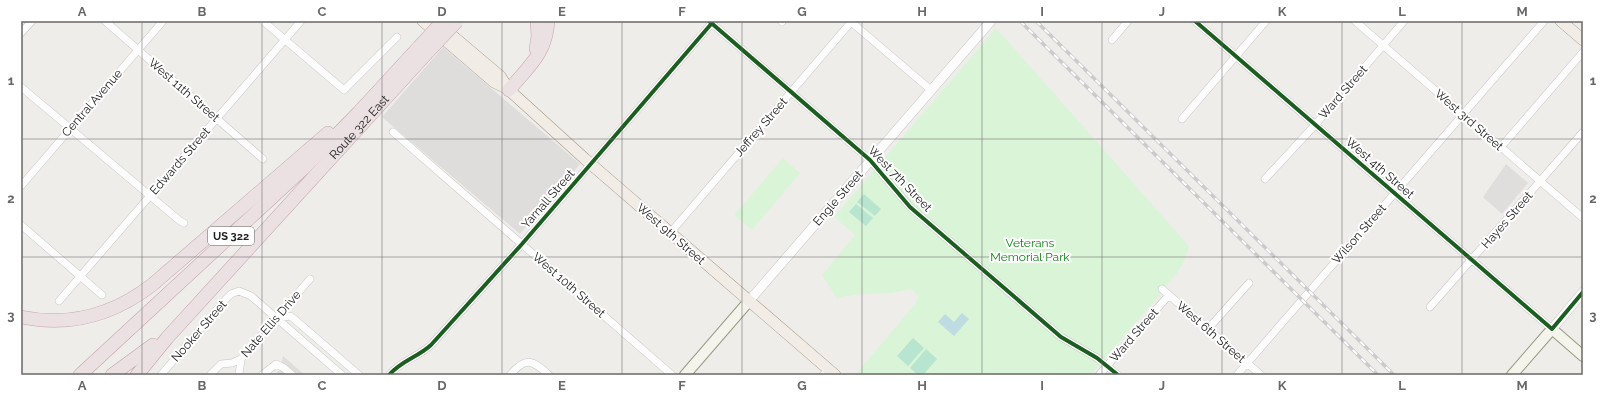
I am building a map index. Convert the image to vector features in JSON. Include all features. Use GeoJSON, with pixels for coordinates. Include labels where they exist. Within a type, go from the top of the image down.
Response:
{"type":"FeatureCollection","features":[{"type":"Feature","properties":{"kind":"highway","name":"US 322"},"geometry":{"type":"LineString","coordinates":[[422,50],[443,21]]}},
{"type":"Feature","properties":{"kind":"highway","name":"US 322"},"geometry":{"type":"LineString","coordinates":[[80,375],[305,167],[359,112],[376,92],[422,50],[457,21]]}},
{"type":"Feature","properties":{"kind":"highway"},"geometry":{"type":"LineString","coordinates":[[524,72],[536,49],[537,21]]}},
{"type":"Feature","properties":{"kind":"highway"},"geometry":{"type":"LineString","coordinates":[[509,90],[536,60],[542,50],[548,21]]}},
{"type":"Feature","properties":{"kind":"highway","name":"Route 322 East"},"geometry":{"type":"LineString","coordinates":[[291,200],[422,50]]}},
{"type":"Feature","properties":{"kind":"highway"},"geometry":{"type":"LineString","coordinates":[[21,317],[46,321],[80,319],[102,313],[133,299],[152,285],[376,92]]}},
{"type":"Feature","properties":{"kind":"highway"},"geometry":{"type":"LineString","coordinates":[[112,375],[148,350],[291,200]]}},
{"type":"Feature","properties":{"kind":"highway","name":"US 322"},"geometry":{"type":"LineString","coordinates":[[137,375],[167,338],[230,271],[291,200]]}},
{"type":"Feature","properties":{"kind":"main road","name":"West 9th Street"},"geometry":{"type":"LineString","coordinates":[[423,21],[494,82],[509,90],[591,164],[749,300],[829,373]]}},
{"type":"Feature","properties":{"kind":"main road","name":"West 9th Street"},"geometry":{"type":"LineString","coordinates":[[436,21],[500,76],[509,90]]}},
{"type":"Feature","properties":{"kind":"main road"},"geometry":{"type":"LineString","coordinates":[[1562,21],[1583,40]]}},
{"type":"Feature","properties":{"kind":"main road","name":"Engle Street"},"geometry":{"type":"LineString","coordinates":[[685,375],[749,300]]}},
{"type":"Feature","properties":{"kind":"main road"},"geometry":{"type":"LineString","coordinates":[[1512,375],[1552,329]]}},
{"type":"Feature","properties":{"kind":"main road","name":"West 4th Street"},"geometry":{"type":"LineString","coordinates":[[1552,329],[1583,356]]}},
{"type":"Feature","properties":{"kind":"street"},"geometry":{"type":"LineString","coordinates":[[21,33],[32,21]]}},
{"type":"Feature","properties":{"kind":"street","name":"West 11th Street"},"geometry":{"type":"LineString","coordinates":[[105,21],[263,159]]}},
{"type":"Feature","properties":{"kind":"street","name":"Central Avenue"},"geometry":{"type":"LineString","coordinates":[[21,186],[163,21]]}},
{"type":"Feature","properties":{"kind":"street"},"geometry":{"type":"LineString","coordinates":[[263,21],[344,90],[397,37]]}},
{"type":"Feature","properties":{"kind":"street","name":"Edwards Street"},"geometry":{"type":"LineString","coordinates":[[59,301],[301,21]]}},
{"type":"Feature","properties":{"kind":"street"},"geometry":{"type":"LineString","coordinates":[[851,21],[931,90]]}},
{"type":"Feature","properties":{"kind":"street","name":"Jeffrey Street"},"geometry":{"type":"LineString","coordinates":[[670,233],[851,21]]}},
{"type":"Feature","properties":{"kind":"street","name":"Engle Street"},"geometry":{"type":"LineString","coordinates":[[749,300],[991,21]]}},
{"type":"Feature","properties":{"kind":"street"},"geometry":{"type":"LineString","coordinates":[[1112,40],[1128,21]]}},
{"type":"Feature","properties":{"kind":"street","name":"West 4th Street"},"geometry":{"type":"LineString","coordinates":[[1195,21],[1552,329]]}},
{"type":"Feature","properties":{"kind":"street"},"geometry":{"type":"LineString","coordinates":[[1182,119],[1266,21]]}},
{"type":"Feature","properties":{"kind":"street","name":"West 3rd Street"},"geometry":{"type":"LineString","coordinates":[[1355,21],[1583,218]]}},
{"type":"Feature","properties":{"kind":"street","name":"Ward Street"},"geometry":{"type":"LineString","coordinates":[[1265,179],[1315,125],[1404,21]]}},
{"type":"Feature","properties":{"kind":"street","name":"Wilson Street"},"geometry":{"type":"LineString","coordinates":[[1237,375],[1544,21]]}},
{"type":"Feature","properties":{"kind":"street","name":"West 7th Street"},"geometry":{"type":"LineString","coordinates":[[710,22],[870,160],[910,207],[1061,337],[1107,366],[1118,375]]}},
{"type":"Feature","properties":{"kind":"street","name":"Yarnall Street"},"geometry":{"type":"LineString","coordinates":[[389,375],[396,367],[422,353],[431,345],[522,244],[710,22]]}},
{"type":"Feature","properties":{"kind":"street"},"geometry":{"type":"LineString","coordinates":[[1501,147],[1583,52]]}},
{"type":"Feature","properties":{"kind":"street"},"geometry":{"type":"LineString","coordinates":[[21,88],[70,128],[149,197],[184,223]]}},
{"type":"Feature","properties":{"kind":"street","name":"West 10th Street"},"geometry":{"type":"LineString","coordinates":[[394,132],[672,375]]}},
{"type":"Feature","properties":{"kind":"street","name":"Hayes Street"},"geometry":{"type":"LineString","coordinates":[[1430,307],[1583,132]]}},
{"type":"Feature","properties":{"kind":"street"},"geometry":{"type":"LineString","coordinates":[[21,225],[102,295]]}},
{"type":"Feature","properties":{"kind":"street","name":"Nate Ellis Drive"},"geometry":{"type":"LineString","coordinates":[[210,375],[221,364],[241,359],[310,279]]}},
{"type":"Feature","properties":{"kind":"street"},"geometry":{"type":"LineString","coordinates":[[1208,329],[1249,283]]}},
{"type":"Feature","properties":{"kind":"street","name":"West 6th Street"},"geometry":{"type":"LineString","coordinates":[[1162,289],[1261,375]]}},
{"type":"Feature","properties":{"kind":"street","name":"Nooker Street"},"geometry":{"type":"LineString","coordinates":[[161,375],[226,299],[235,292],[239,291],[246,292],[342,375]]}},
{"type":"Feature","properties":{"kind":"street"},"geometry":{"type":"LineString","coordinates":[[1552,329],[1583,292]]}},
{"type":"Feature","properties":{"kind":"street","name":"Ward Street"},"geometry":{"type":"LineString","coordinates":[[1099,375],[1168,295]]}},
{"type":"Feature","properties":{"kind":"street"},"geometry":{"type":"LineString","coordinates":[[277,318],[290,316],[293,318],[359,375]]}},
{"type":"Feature","properties":{"kind":"street"},"geometry":{"type":"LineString","coordinates":[[239,375],[241,359]]}},
{"type":"Feature","properties":{"kind":"street"},"geometry":{"type":"LineString","coordinates":[[510,375],[518,366],[526,362],[534,363],[549,375]]}},
{"type":"Feature","properties":{"kind":"street"},"geometry":{"type":"LineString","coordinates":[[229,363],[239,375]]}},
{"type":"Feature","properties":{"kind":"street"},"geometry":{"type":"LineString","coordinates":[[262,375],[276,364],[284,368],[292,375]]}},
{"type":"Feature","properties":{"kind":"shaded area"},"geometry":{"type":"Polygon","coordinates":[[[443,47],[580,164],[520,234],[382,117],[443,47]]]}},
{"type":"Feature","properties":{"kind":"shaded area"},"geometry":{"type":"Polygon","coordinates":[[[1506,164],[1528,183],[1502,214],[1483,197],[1506,164]]]}},
{"type":"Feature","properties":{"kind":"shaded area"},"geometry":{"type":"Polygon","coordinates":[[[283,356],[305,375],[280,375],[276,372],[285,368],[281,365],[283,356]]]}},
{"type":"Feature","properties":{"kind":"green space","name":"Veterans Memorial Park"},"geometry":{"type":"Polygon","coordinates":[[[996,28],[1189,246],[1185,259],[1177,273],[1158,297],[1091,375],[855,375],[915,304],[918,298],[915,292],[910,289],[892,293],[846,296],[837,299],[822,275],[855,235],[834,217],[996,28]]]}},
{"type":"Feature","properties":{"kind":"green space"},"geometry":{"type":"Polygon","coordinates":[[[783,158],[800,173],[752,230],[734,215],[783,158]]]}},
{"type":"Feature","properties":{"kind":"green space"},"geometry":{"type":"Polygon","coordinates":[[[864,194],[881,209],[875,216],[857,202],[864,194]]]}},
{"type":"Feature","properties":{"kind":"green space"},"geometry":{"type":"Polygon","coordinates":[[[856,204],[873,218],[866,226],[849,212],[856,204]]]}},
{"type":"Feature","properties":{"kind":"green space"},"geometry":{"type":"Polygon","coordinates":[[[913,338],[924,348],[908,366],[897,356],[913,338]]]}},
{"type":"Feature","properties":{"kind":"green space"},"geometry":{"type":"Polygon","coordinates":[[[926,349],[937,359],[923,375],[918,375],[910,368],[926,349]]]}},
{"type":"Feature","properties":{"kind":"water"},"geometry":{"type":"Polygon","coordinates":[[[962,313],[969,319],[954,336],[938,322],[945,314],[954,322],[962,313]]]}},
{"type":"Feature","properties":{"kind":"railway"},"geometry":{"type":"LineString","coordinates":[[1020,21],[1378,375]]}},
{"type":"Feature","properties":{"kind":"railway"},"geometry":{"type":"LineString","coordinates":[[1036,21],[1394,375]]}},
{"type":"Feature","properties":{"kind":"cycle path"},"geometry":{"type":"LineString","coordinates":[[709,21],[870,160],[910,207],[1061,337],[1097,358],[1118,375]]}},
{"type":"Feature","properties":{"kind":"cycle path"},"geometry":{"type":"LineString","coordinates":[[1195,21],[1552,329],[1583,292]]}},
{"type":"Feature","properties":{"kind":"cycle path"},"geometry":{"type":"LineString","coordinates":[[389,375],[399,366],[421,353],[431,345],[522,244],[712,23]]}}]}
